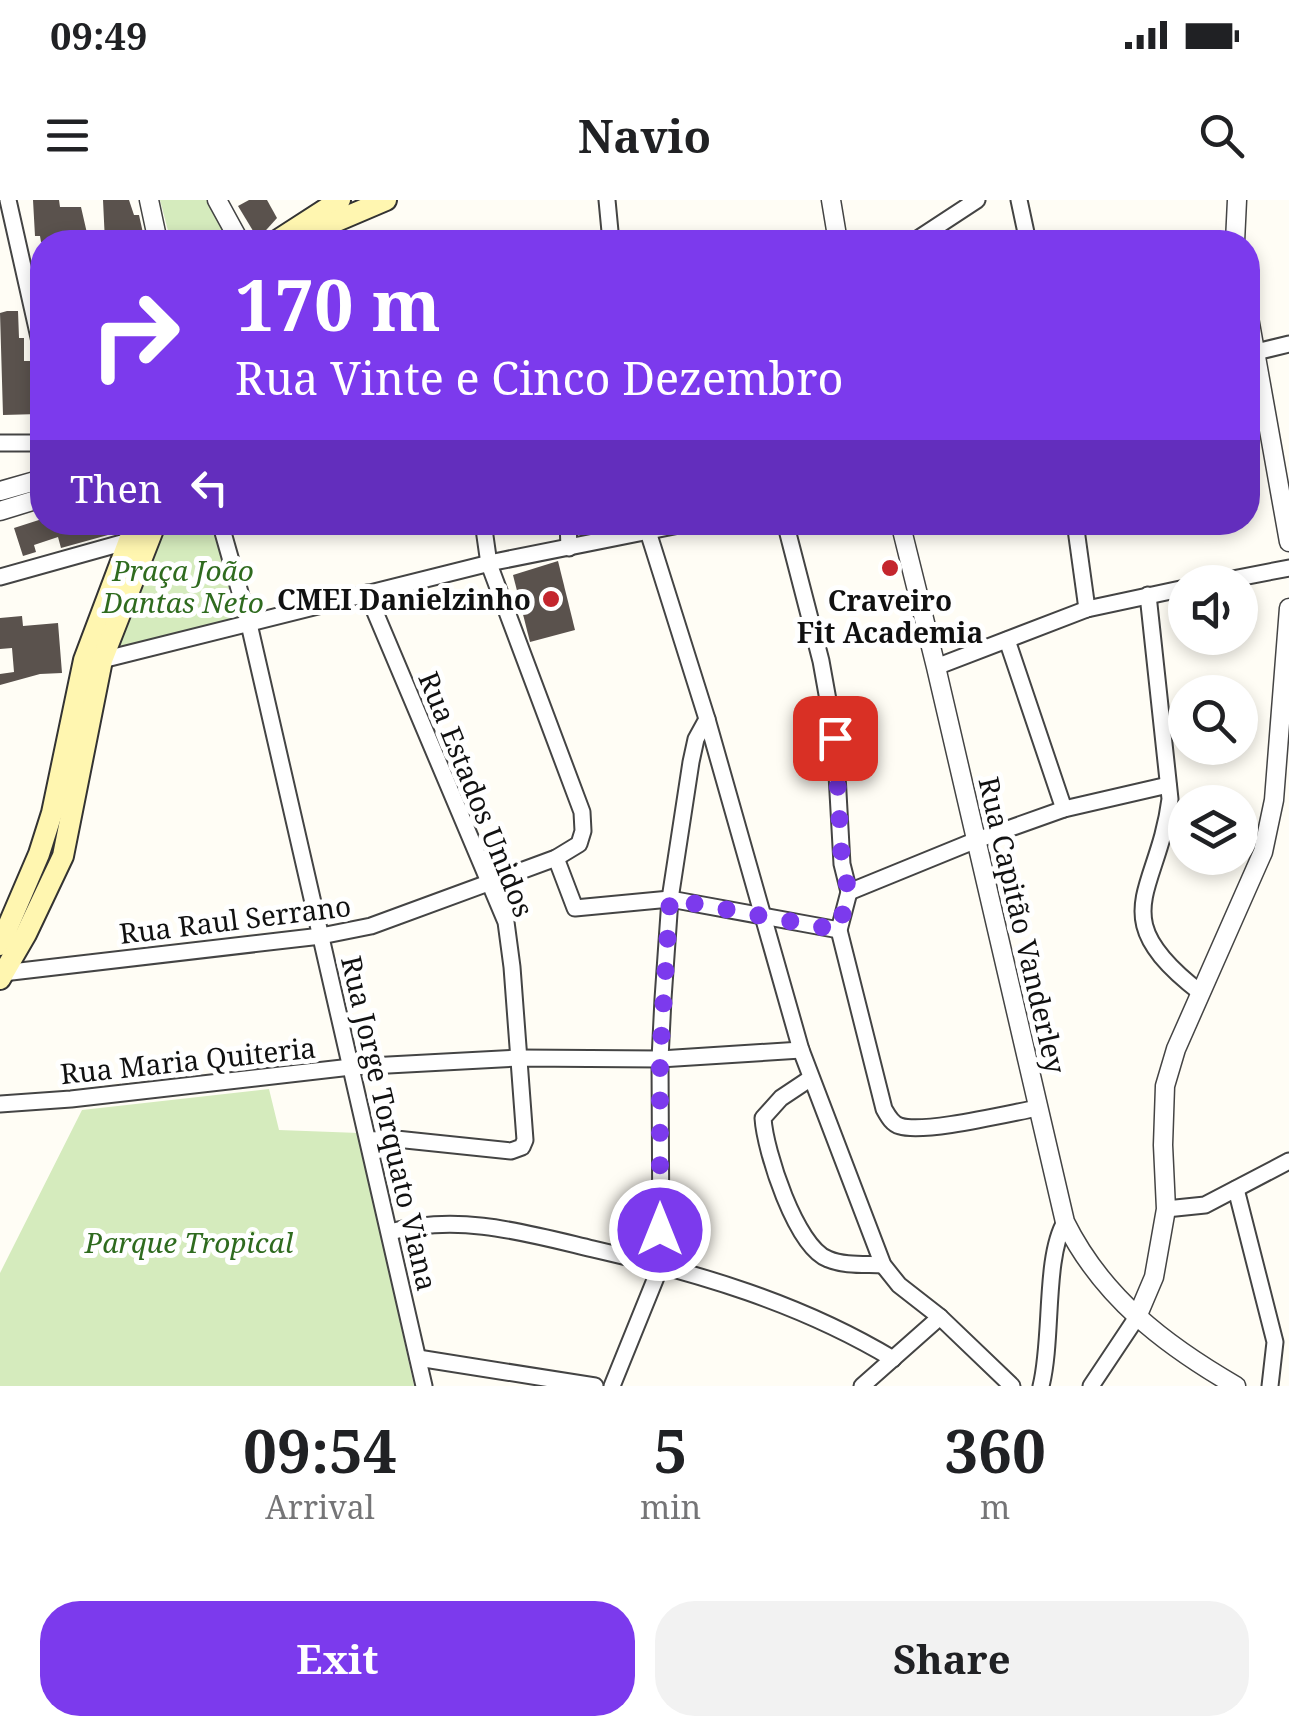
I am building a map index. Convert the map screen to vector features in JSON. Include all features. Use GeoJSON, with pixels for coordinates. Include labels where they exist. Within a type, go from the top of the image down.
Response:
{"type":"FeatureCollection","features":[{"type":"Feature","properties":{"kind":"main road"},"geometry":{"type":"LineString","coordinates":[[294,230],[340,200]]}},
{"type":"Feature","properties":{"kind":"main road"},"geometry":{"type":"LineString","coordinates":[[322,230],[373,202]]}},
{"type":"Feature","properties":{"kind":"main road"},"geometry":{"type":"LineString","coordinates":[[2,976],[63,856],[65,794],[84,660],[131,535]]}},
{"type":"Feature","properties":{"kind":"main road"},"geometry":{"type":"LineString","coordinates":[[72,758],[102,660],[151,535]]}},
{"type":"Feature","properties":{"kind":"main road"},"geometry":{"type":"LineString","coordinates":[[0,944],[65,794]]}},
{"type":"Feature","properties":{"kind":"street"},"geometry":{"type":"LineString","coordinates":[[8,200],[30,298]]}},
{"type":"Feature","properties":{"kind":"street"},"geometry":{"type":"LineString","coordinates":[[149,200],[155,230]]}},
{"type":"Feature","properties":{"kind":"street"},"geometry":{"type":"LineString","coordinates":[[217,200],[233,230]]}},
{"type":"Feature","properties":{"kind":"street"},"geometry":{"type":"LineString","coordinates":[[607,200],[610,230]]}},
{"type":"Feature","properties":{"kind":"street"},"geometry":{"type":"LineString","coordinates":[[831,200],[836,230]]}},
{"type":"Feature","properties":{"kind":"street"},"geometry":{"type":"LineString","coordinates":[[931,230],[977,200]]}},
{"type":"Feature","properties":{"kind":"street"},"geometry":{"type":"LineString","coordinates":[[1020,200],[1026,230]]}},
{"type":"Feature","properties":{"kind":"street"},"geometry":{"type":"LineString","coordinates":[[1236,230],[1237,200]]}},
{"type":"Feature","properties":{"kind":"street"},"geometry":{"type":"LineString","coordinates":[[1260,350],[1289,344]]}},
{"type":"Feature","properties":{"kind":"street"},"geometry":{"type":"LineString","coordinates":[[1260,393],[1289,542]]}},
{"type":"Feature","properties":{"kind":"street"},"geometry":{"type":"LineString","coordinates":[[0,443],[30,443]]}},
{"type":"Feature","properties":{"kind":"street"},"geometry":{"type":"LineString","coordinates":[[0,491],[30,482]]}},
{"type":"Feature","properties":{"kind":"street"},"geometry":{"type":"LineString","coordinates":[[0,511],[30,502]]}},
{"type":"Feature","properties":{"kind":"street"},"geometry":{"type":"LineString","coordinates":[[0,577],[123,535]]}},
{"type":"Feature","properties":{"kind":"street","name":"Rua Jorge Torquato Viana"},"geometry":{"type":"LineString","coordinates":[[224,535],[249,624],[424,1386]]}},
{"type":"Feature","properties":{"kind":"street"},"geometry":{"type":"LineString","coordinates":[[485,535],[489,564],[582,812],[579,844],[556,858],[575,908],[670,899],[838,930]]}},
{"type":"Feature","properties":{"kind":"street"},"geometry":{"type":"LineString","coordinates":[[569,535],[570,548]]}},
{"type":"Feature","properties":{"kind":"street"},"geometry":{"type":"LineString","coordinates":[[102,660],[619,535]]}},
{"type":"Feature","properties":{"kind":"street"},"geometry":{"type":"LineString","coordinates":[[648,535],[707,719],[800,1050],[883,1265],[1012,1386]]}},
{"type":"Feature","properties":{"kind":"street"},"geometry":{"type":"LineString","coordinates":[[788,535],[830,704],[842,864],[849,892],[838,930],[850,964],[879,1096],[890,1119],[899,1126],[922,1127],[1038,1108]]}},
{"type":"Feature","properties":{"kind":"street","name":"Rua Capitão Vanderley"},"geometry":{"type":"LineString","coordinates":[[903,535],[1065,1222],[1079,1250],[1136,1318],[1176,1349],[1236,1386]]}},
{"type":"Feature","properties":{"kind":"street"},"geometry":{"type":"LineString","coordinates":[[1077,535],[1087,608]]}},
{"type":"Feature","properties":{"kind":"street"},"geometry":{"type":"LineString","coordinates":[[1258,574],[1289,568]]}},
{"type":"Feature","properties":{"kind":"street"},"geometry":{"type":"LineString","coordinates":[[936,666],[1087,608],[1168,591]]}},
{"type":"Feature","properties":{"kind":"street","name":"Rua Estados Unidos"},"geometry":{"type":"LineString","coordinates":[[367,593],[506,922],[525,1140],[522,1147],[510,1151],[396,1139],[369,1140]]}},
{"type":"Feature","properties":{"kind":"street"},"geometry":{"type":"LineString","coordinates":[[849,892],[1064,809],[1168,785],[1148,595]]}},
{"type":"Feature","properties":{"kind":"street"},"geometry":{"type":"LineString","coordinates":[[1091,1386],[1136,1318],[1154,1277],[1166,1209],[1165,1086],[1176,1048],[1263,852],[1274,800],[1289,608]]}},
{"type":"Feature","properties":{"kind":"street"},"geometry":{"type":"LineString","coordinates":[[1007,640],[1064,809]]}},
{"type":"Feature","properties":{"kind":"street"},"geometry":{"type":"LineString","coordinates":[[612,1386],[661,1265],[660,1059],[670,899],[696,739],[707,719]]}},
{"type":"Feature","properties":{"kind":"street"},"geometry":{"type":"LineString","coordinates":[[1168,812],[1142,896],[1142,908],[1157,955],[1202,993]]}},
{"type":"Feature","properties":{"kind":"street","name":"Rua Raul Serrano"},"geometry":{"type":"LineString","coordinates":[[2,976],[320,936],[370,926],[556,858]]}},
{"type":"Feature","properties":{"kind":"street","name":"Rua Maria Quiteria"},"geometry":{"type":"LineString","coordinates":[[0,1104],[351,1067],[519,1058],[660,1059],[800,1050]]}},
{"type":"Feature","properties":{"kind":"street"},"geometry":{"type":"LineString","coordinates":[[810,1078],[781,1098],[764,1118],[770,1150],[794,1220],[812,1249],[826,1259],[883,1265]]}},
{"type":"Feature","properties":{"kind":"street"},"geometry":{"type":"LineString","coordinates":[[1166,1209],[1206,1205],[1289,1160]]}},
{"type":"Feature","properties":{"kind":"street"},"geometry":{"type":"LineString","coordinates":[[1236,1189],[1275,1342],[1270,1386]]}},
{"type":"Feature","properties":{"kind":"street"},"geometry":{"type":"LineString","coordinates":[[1041,1386],[1049,1342],[1054,1250],[1065,1222]]}},
{"type":"Feature","properties":{"kind":"street"},"geometry":{"type":"LineString","coordinates":[[390,1232],[453,1224],[486,1225],[661,1265],[827,1322],[893,1358]]}},
{"type":"Feature","properties":{"kind":"street"},"geometry":{"type":"LineString","coordinates":[[862,1386],[940,1317]]}},
{"type":"Feature","properties":{"kind":"street"},"geometry":{"type":"LineString","coordinates":[[418,1358],[596,1386]]}},
{"type":"Feature","properties":{"kind":"green space"},"geometry":{"type":"Polygon","coordinates":[[[160,200],[209,200],[224,230],[168,230],[160,200]]]}},
{"type":"Feature","properties":{"kind":"green space","name":"Praça João Dantas Neto"},"geometry":{"type":"Polygon","coordinates":[[[157,535],[216,535],[240,620],[124,648],[113,642],[157,535]]]}},
{"type":"Feature","properties":{"kind":"green space","name":"Parque Tropical"},"geometry":{"type":"Polygon","coordinates":[[[269,1089],[279,1130],[359,1133],[414,1386],[0,1386],[0,1273],[82,1110],[269,1089]]]}},
{"type":"Feature","properties":{"kind":"building"},"geometry":{"type":"Polygon","coordinates":[[[33,200],[59,200],[60,207],[81,207],[86,230],[35,230],[33,200]]]}},
{"type":"Feature","properties":{"kind":"building"},"geometry":{"type":"Polygon","coordinates":[[[103,200],[129,200],[134,215],[139,215],[142,230],[104,230],[103,200]]]}},
{"type":"Feature","properties":{"kind":"building"},"geometry":{"type":"Polygon","coordinates":[[[249,200],[267,200],[277,218],[266,230],[253,230],[238,206],[249,200]]]}},
{"type":"Feature","properties":{"kind":"building"},"geometry":{"type":"Polygon","coordinates":[[[18,311],[24,361],[30,361],[30,414],[3,415],[0,313],[18,311]]]}},
{"type":"Feature","properties":{"kind":"building"},"geometry":{"type":"Polygon","coordinates":[[[30,523],[30,535],[108,535],[61,548],[58,537],[34,545],[36,552],[23,556],[14,528],[30,523]]]}},
{"type":"Feature","properties":{"kind":"building"},"geometry":{"type":"Polygon","coordinates":[[[558,561],[575,630],[530,642],[513,575],[558,561]]]}},
{"type":"Feature","properties":{"kind":"building"},"geometry":{"type":"Polygon","coordinates":[[[22,616],[23,626],[58,623],[62,673],[40,674],[0,685],[0,674],[14,672],[12,648],[0,649],[0,618],[22,616]]]}},
{"type":"Feature","properties":{"kind":"place","name":"Craveiro Fit Academia"},"geometry":{"type":"Point","coordinates":[890,568]}},
{"type":"Feature","properties":{"kind":"place","name":"CMEI Danielzinho"},"geometry":{"type":"Point","coordinates":[551,599]}},
{"type":"Feature","properties":{"kind":"route"},"geometry":{"type":"LineString","coordinates":[[660,1230],[660,1059],[670,899],[838,930],[849,892],[842,864],[835,738]]}}]}
